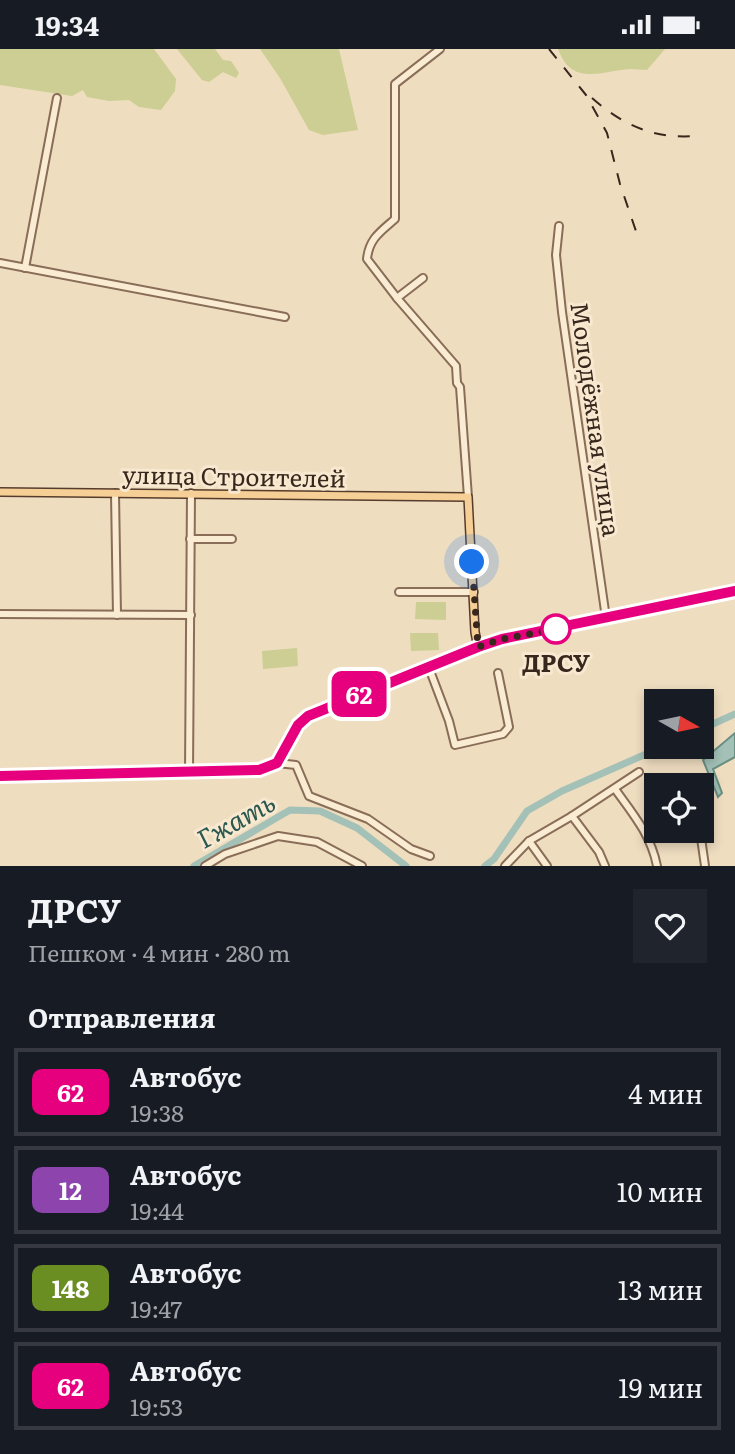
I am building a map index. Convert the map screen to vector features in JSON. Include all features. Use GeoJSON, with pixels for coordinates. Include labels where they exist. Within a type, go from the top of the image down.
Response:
{"type":"FeatureCollection","features":[{"type":"Feature","properties":{"kind":"main road","name":"улица Строителей"},"geometry":{"type":"LineString","coordinates":[[0,492],[468,497]]}},
{"type":"Feature","properties":{"kind":"main road"},"geometry":{"type":"LineString","coordinates":[[468,497],[478,647]]}},
{"type":"Feature","properties":{"kind":"main road"},"geometry":{"type":"LineString","coordinates":[[0,776],[259,770],[277,763],[298,725],[308,716],[478,647],[502,639],[735,591]]}},
{"type":"Feature","properties":{"kind":"street"},"geometry":{"type":"LineString","coordinates":[[440,49],[395,84],[395,219],[372,239],[367,260],[456,366],[468,497]]}},
{"type":"Feature","properties":{"kind":"street"},"geometry":{"type":"LineString","coordinates":[[25,268],[57,98]]}},
{"type":"Feature","properties":{"kind":"street","name":"Молодёжная улица"},"geometry":{"type":"LineString","coordinates":[[559,226],[556,255],[562,312],[606,618]]}},
{"type":"Feature","properties":{"kind":"street"},"geometry":{"type":"LineString","coordinates":[[0,263],[285,317]]}},
{"type":"Feature","properties":{"kind":"street"},"geometry":{"type":"LineString","coordinates":[[397,298],[423,278]]}},
{"type":"Feature","properties":{"kind":"street"},"geometry":{"type":"LineString","coordinates":[[115,493],[117,615]]}},
{"type":"Feature","properties":{"kind":"street"},"geometry":{"type":"LineString","coordinates":[[188,773],[191,493]]}},
{"type":"Feature","properties":{"kind":"street"},"geometry":{"type":"LineString","coordinates":[[190,539],[232,539]]}},
{"type":"Feature","properties":{"kind":"street"},"geometry":{"type":"LineString","coordinates":[[399,591],[474,592]]}},
{"type":"Feature","properties":{"kind":"street"},"geometry":{"type":"LineString","coordinates":[[0,614],[191,615]]}},
{"type":"Feature","properties":{"kind":"street"},"geometry":{"type":"LineString","coordinates":[[429,667],[455,745],[503,734],[509,727],[498,673]]}},
{"type":"Feature","properties":{"kind":"street"},"geometry":{"type":"LineString","coordinates":[[277,763],[296,765],[309,796],[368,819],[411,849],[430,856]]}},
{"type":"Feature","properties":{"kind":"street"},"geometry":{"type":"LineString","coordinates":[[505,866],[529,841],[639,772]]}},
{"type":"Feature","properties":{"kind":"street"},"geometry":{"type":"LineString","coordinates":[[615,789],[643,827],[654,848],[657,866]]}},
{"type":"Feature","properties":{"kind":"street"},"geometry":{"type":"LineString","coordinates":[[572,816],[605,866]]}},
{"type":"Feature","properties":{"kind":"street"},"geometry":{"type":"LineString","coordinates":[[205,866],[225,854],[278,836],[317,842],[362,866]]}},
{"type":"Feature","properties":{"kind":"street"},"geometry":{"type":"LineString","coordinates":[[529,841],[548,866]]}},
{"type":"Feature","properties":{"kind":"street"},"geometry":{"type":"LineString","coordinates":[[702,843],[705,866]]}},
{"type":"Feature","properties":{"kind":"green space"},"geometry":{"type":"Polygon","coordinates":[[[0,49],[154,49],[176,79],[175,91],[161,110],[139,107],[129,100],[109,101],[87,97],[83,90],[72,96],[0,85],[0,49]]]}},
{"type":"Feature","properties":{"kind":"green space"},"geometry":{"type":"Polygon","coordinates":[[[177,49],[215,49],[223,60],[231,61],[239,73],[236,78],[223,72],[209,82],[202,80],[177,49]]]}},
{"type":"Feature","properties":{"kind":"green space"},"geometry":{"type":"Polygon","coordinates":[[[260,49],[339,49],[358,130],[323,135],[309,130],[280,78],[260,49]]]}},
{"type":"Feature","properties":{"kind":"green space"},"geometry":{"type":"Polygon","coordinates":[[[558,49],[665,49],[647,70],[630,69],[588,74],[571,68],[558,49]]]}},
{"type":"Feature","properties":{"kind":"green space"},"geometry":{"type":"Polygon","coordinates":[[[416,602],[446,602],[446,620],[415,619],[416,602]]]}},
{"type":"Feature","properties":{"kind":"green space"},"geometry":{"type":"Polygon","coordinates":[[[410,633],[438,633],[439,650],[411,651],[410,633]]]}},
{"type":"Feature","properties":{"kind":"green space"},"geometry":{"type":"Polygon","coordinates":[[[297,648],[298,666],[263,669],[262,651],[297,648]]]}},
{"type":"Feature","properties":{"kind":"water"},"geometry":{"type":"Polygon","coordinates":[[[735,733],[735,757],[713,769],[722,793],[718,797],[714,787],[714,773],[708,773],[703,760],[714,759],[714,751],[735,733]]]}},
{"type":"Feature","properties":{"kind":"waterway","name":"Гжать"},"geometry":{"type":"LineString","coordinates":[[714,724],[735,714]]}},
{"type":"Feature","properties":{"kind":"waterway","name":"Гжать"},"geometry":{"type":"LineString","coordinates":[[485,866],[494,859],[527,811],[562,791],[644,755]]}},
{"type":"Feature","properties":{"kind":"waterway","name":"Гжать"},"geometry":{"type":"LineString","coordinates":[[194,866],[290,810],[320,811],[357,828],[406,866]]}},
{"type":"Feature","properties":{"kind":"railway"},"geometry":{"type":"LineString","coordinates":[[549,49],[586,95],[607,133],[620,184],[638,237]]}},
{"type":"Feature","properties":{"kind":"railway"},"geometry":{"type":"LineString","coordinates":[[592,98],[616,116],[640,129],[667,135],[696,136]]}},
{"type":"Feature","properties":{"kind":"bus line","name":"62"},"geometry":{"type":"LineString","coordinates":[[0,776],[188,773],[270,768],[277,763],[298,725],[308,716],[478,647],[502,639],[735,591]]}},
{"type":"Feature","properties":{"kind":"place","name":"ДРСУ"},"geometry":{"type":"Point","coordinates":[556,629]}},
{"type":"Feature","properties":{"kind":"route"},"geometry":{"type":"LineString","coordinates":[[472,562],[478,647],[502,639],[556,629]]}}]}
